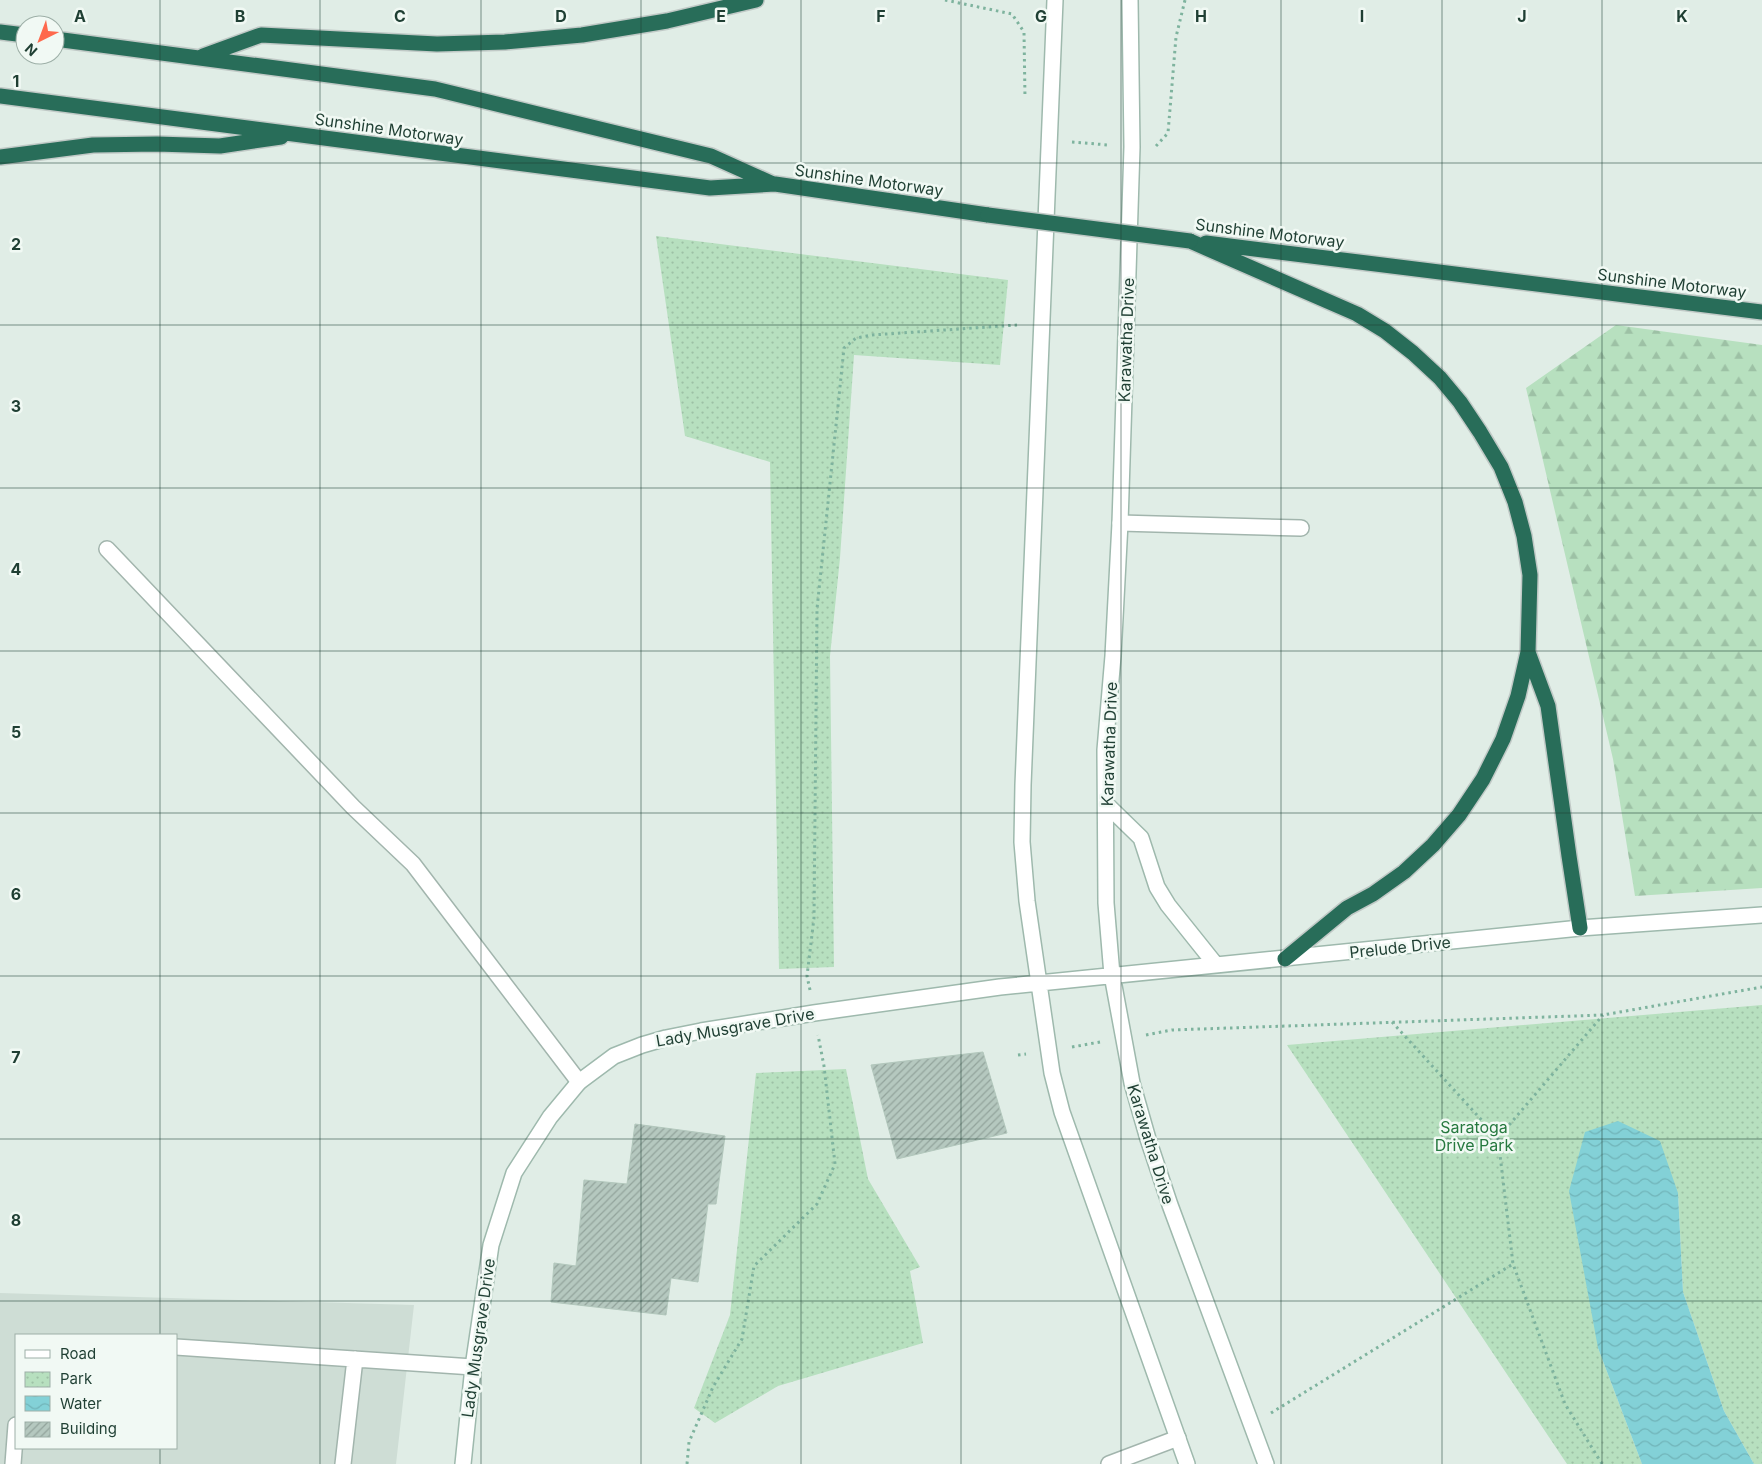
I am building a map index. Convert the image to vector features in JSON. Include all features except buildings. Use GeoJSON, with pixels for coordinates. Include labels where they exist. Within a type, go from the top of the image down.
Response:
{"type":"FeatureCollection","features":[{"type":"Feature","properties":{"kind":"highway"},"geometry":{"type":"LineString","coordinates":[[199,57],[262,36],[437,44],[505,42],[582,35],[668,21],[756,0]]}},
{"type":"Feature","properties":{"kind":"highway"},"geometry":{"type":"LineString","coordinates":[[0,32],[15,34]]}},
{"type":"Feature","properties":{"kind":"highway","name":"Sunshine Motorway"},"geometry":{"type":"LineString","coordinates":[[65,40],[435,89],[711,156],[775,184]]}},
{"type":"Feature","properties":{"kind":"highway","name":"Sunshine Motorway"},"geometry":{"type":"LineString","coordinates":[[0,96],[710,188],[775,184],[988,215],[1762,312]]}},
{"type":"Feature","properties":{"kind":"highway"},"geometry":{"type":"LineString","coordinates":[[0,157],[93,145],[158,144],[220,146],[300,134]]}},
{"type":"Feature","properties":{"kind":"highway"},"geometry":{"type":"LineString","coordinates":[[1190,241],[1357,314],[1385,331],[1440,378],[1480,432],[1500,467],[1515,502],[1524,536],[1530,575],[1528,652],[1518,696],[1503,739],[1483,780],[1459,815],[1433,845],[1404,872],[1373,894],[1346,908],[1284,959]]}},
{"type":"Feature","properties":{"kind":"highway"},"geometry":{"type":"LineString","coordinates":[[1528,652],[1548,706],[1580,928]]}},
{"type":"Feature","properties":{"kind":"main road"},"geometry":{"type":"LineString","coordinates":[[1055,0],[1022,794],[1027,901],[1052,1072],[1062,1112],[1187,1464]]}},
{"type":"Feature","properties":{"kind":"main road","name":"Karawatha Drive"},"geometry":{"type":"LineString","coordinates":[[1130,0],[1132,147],[1120,523],[1113,656],[1105,750],[1106,903],[1112,975],[1122,1038],[1132,1083],[1170,1205],[1266,1464]]}},
{"type":"Feature","properties":{"kind":"main road"},"geometry":{"type":"LineString","coordinates":[[1120,523],[1301,528]]}},
{"type":"Feature","properties":{"kind":"main road"},"geometry":{"type":"LineString","coordinates":[[107,549],[353,808],[413,864],[580,1082]]}},
{"type":"Feature","properties":{"kind":"main road"},"geometry":{"type":"LineString","coordinates":[[1106,804],[1141,838],[1157,887],[1168,905],[1216,965]]}},
{"type":"Feature","properties":{"kind":"main road","name":"Prelude Drive"},"geometry":{"type":"LineString","coordinates":[[1039,983],[1580,928],[1762,915]]}},
{"type":"Feature","properties":{"kind":"main road","name":"Lady Musgrave Drive"},"geometry":{"type":"LineString","coordinates":[[462,1464],[473,1366],[491,1245],[514,1173],[550,1117],[580,1082],[614,1056],[650,1042],[700,1031],[814,1013],[1039,983]]}},
{"type":"Feature","properties":{"kind":"main road"},"geometry":{"type":"LineString","coordinates":[[178,1347],[473,1366]]}},
{"type":"Feature","properties":{"kind":"main road"},"geometry":{"type":"LineString","coordinates":[[343,1464],[355,1359]]}},
{"type":"Feature","properties":{"kind":"main road"},"geometry":{"type":"LineString","coordinates":[[13,1464],[15,1438]]}},
{"type":"Feature","properties":{"kind":"main road"},"geometry":{"type":"LineString","coordinates":[[1109,1464],[1178,1438]]}},
{"type":"Feature","properties":{"kind":"path"},"geometry":{"type":"LineString","coordinates":[[945,0],[1012,14],[1024,32],[1025,98]]}},
{"type":"Feature","properties":{"kind":"path"},"geometry":{"type":"LineString","coordinates":[[1049,141],[1132,147],[1158,146],[1168,133],[1176,37],[1185,0]]}},
{"type":"Feature","properties":{"kind":"path"},"geometry":{"type":"LineString","coordinates":[[687,1464],[689,1442],[713,1387],[742,1339],[754,1266],[817,1204],[835,1164],[824,1066],[807,976],[814,918],[817,609],[844,348],[856,338],[872,334],[1020,325]]}},
{"type":"Feature","properties":{"kind":"path"},"geometry":{"type":"LineString","coordinates":[[1018,1055],[1172,1030],[1603,1015],[1762,987]]}},
{"type":"Feature","properties":{"kind":"path"},"geometry":{"type":"LineString","coordinates":[[1498,1138],[1603,1015]]}},
{"type":"Feature","properties":{"kind":"path"},"geometry":{"type":"LineString","coordinates":[[1391,1022],[1498,1138],[1513,1264],[1565,1404],[1602,1464]]}},
{"type":"Feature","properties":{"kind":"path"},"geometry":{"type":"LineString","coordinates":[[1252,1425],[1513,1264]]}},
{"type":"Feature","properties":{"kind":"shaded area"},"geometry":{"type":"Polygon","coordinates":[[[0,1293],[414,1305],[396,1464],[0,1464],[0,1293]]]}},
{"type":"Feature","properties":{"kind":"green space"},"geometry":{"type":"Polygon","coordinates":[[[656,236],[1008,280],[1000,365],[854,355],[840,558],[830,656],[834,967],[779,969],[770,462],[685,436],[656,236]]]}},
{"type":"Feature","properties":{"kind":"green space"},"geometry":{"type":"Polygon","coordinates":[[[1616,325],[1762,345],[1762,888],[1635,896],[1613,759],[1526,388],[1616,325]]]}},
{"type":"Feature","properties":{"kind":"green space","name":"Saratoga Drive Park"},"geometry":{"type":"Polygon","coordinates":[[[1762,1005],[1762,1464],[1754,1464],[1724,1411],[1683,1292],[1678,1193],[1598,1348],[1642,1464],[1567,1464],[1287,1045],[1762,1005]]]}},
{"type":"Feature","properties":{"kind":"green space"},"geometry":{"type":"Polygon","coordinates":[[[846,1069],[868,1179],[920,1267],[910,1271],[923,1343],[778,1386],[715,1423],[694,1408],[730,1315],[756,1073],[846,1069]]]}},
{"type":"Feature","properties":{"kind":"water"},"geometry":{"type":"Polygon","coordinates":[[[1618,1121],[1660,1141],[1678,1193],[1683,1292],[1724,1411],[1754,1464],[1642,1464],[1598,1348],[1569,1191],[1585,1132],[1618,1121]]]}}]}
